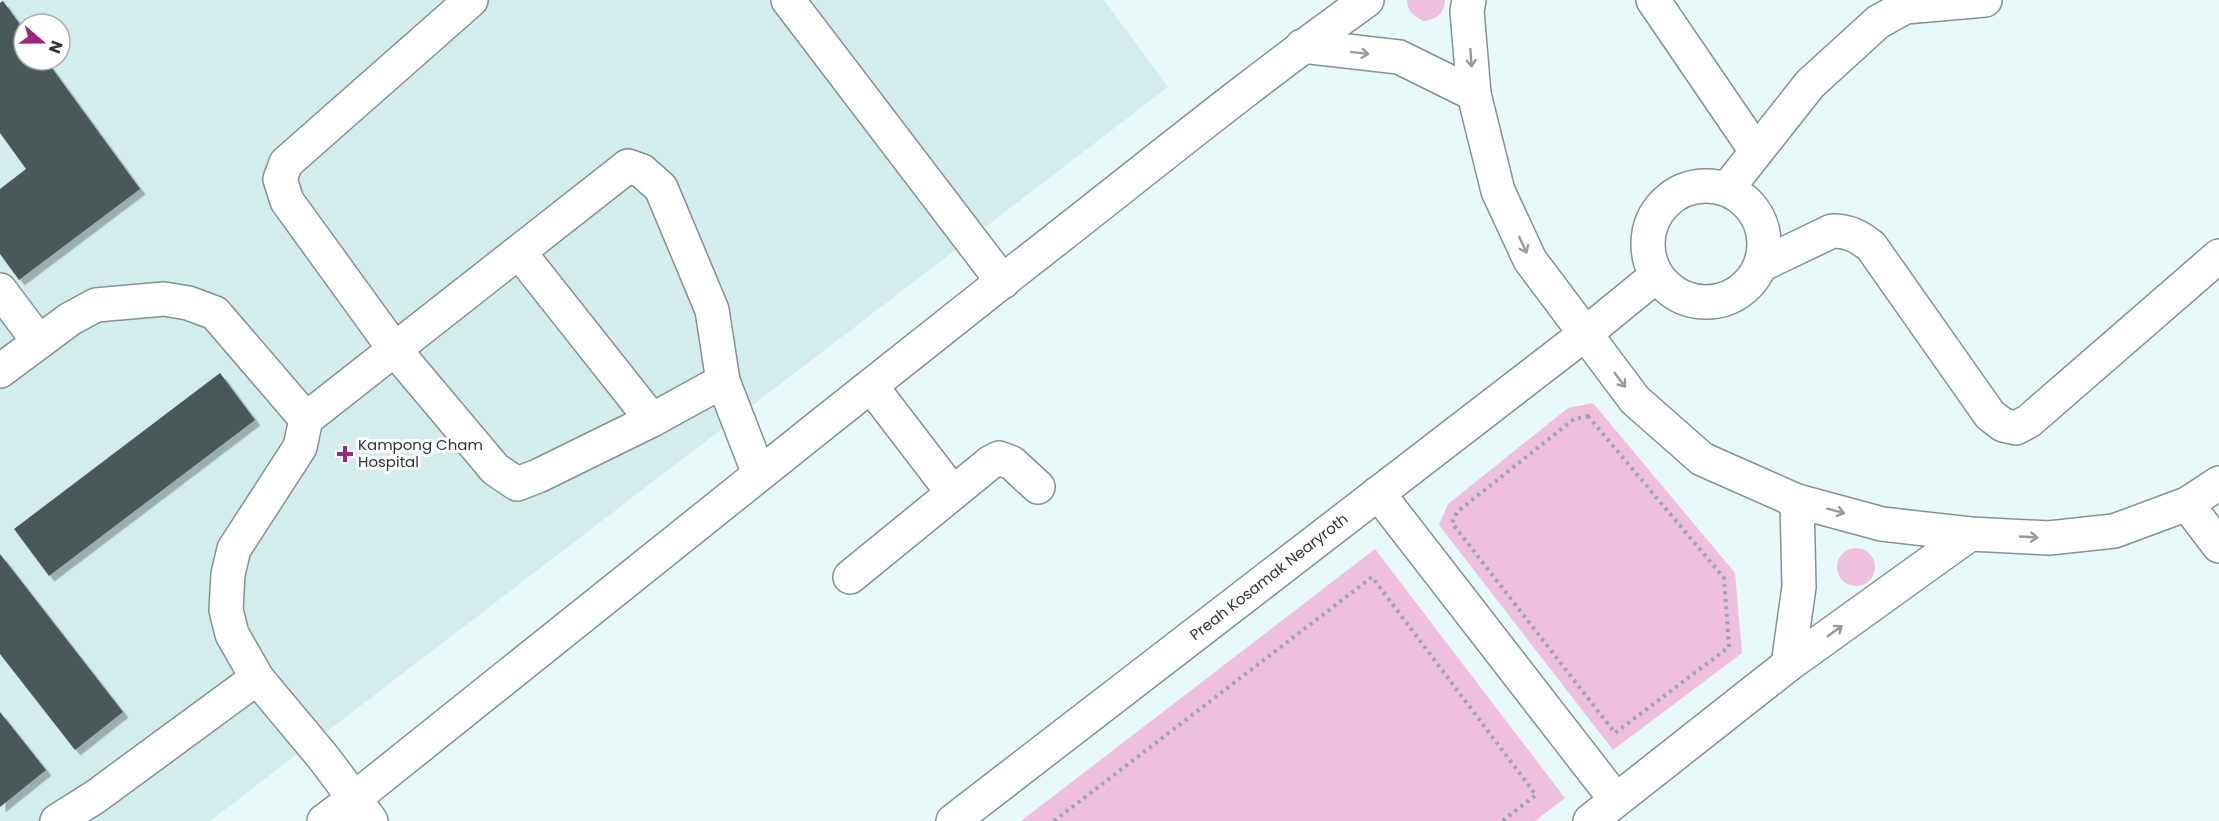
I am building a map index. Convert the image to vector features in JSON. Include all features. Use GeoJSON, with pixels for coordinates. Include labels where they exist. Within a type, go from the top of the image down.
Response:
{"type":"FeatureCollection","features":[{"type":"Feature","properties":{"kind":"street"},"geometry":{"type":"LineString","coordinates":[[471,0],[286,163],[280,179],[287,201],[395,350],[495,469],[517,484],[652,420],[723,381]]}},
{"type":"Feature","properties":{"kind":"street"},"geometry":{"type":"LineString","coordinates":[[788,0],[1003,282]]}},
{"type":"Feature","properties":{"kind":"street"},"geometry":{"type":"LineString","coordinates":[[324,821],[363,810],[759,474],[1302,46],[1367,0]]}},
{"type":"Feature","properties":{"kind":"street"},"geometry":{"type":"LineString","coordinates":[[1469,0],[1467,11],[1474,94],[1498,191],[1530,260],[1635,400],[1702,459],[1797,501],[1882,524],[1970,534],[2049,538],[2114,531],[2187,504],[2219,483]]}},
{"type":"Feature","properties":{"kind":"street"},"geometry":{"type":"LineString","coordinates":[[1653,0],[1756,151]]}},
{"type":"Feature","properties":{"kind":"street"},"geometry":{"type":"LineString","coordinates":[[1727,189],[1810,84],[1878,22],[1903,4],[1985,0]]}},
{"type":"Feature","properties":{"kind":"street"},"geometry":{"type":"LineString","coordinates":[[1302,46],[1399,57],[1474,94]]}},
{"type":"Feature","properties":{"kind":"street"},"geometry":{"type":"LineString","coordinates":[[363,810],[323,756],[257,678],[232,634],[226,610],[228,574],[234,549],[300,447],[306,418],[628,166],[642,171],[661,188],[712,310],[723,381],[759,474]]}},
{"type":"Feature","properties":{"kind":"street"},"geometry":{"type":"LineString","coordinates":[[1709,185],[1727,189],[1743,198],[1755,212],[1762,228],[1764,246],[1761,265],[1751,281],[1738,293],[1721,301],[1703,303],[1685,299],[1669,290],[1656,276],[1649,259],[1647,241],[1651,223],[1660,207],[1674,194],[1690,187],[1709,185]]}},
{"type":"Feature","properties":{"kind":"street"},"geometry":{"type":"LineString","coordinates":[[1761,265],[1832,231],[1844,231],[1859,237],[1871,246],[1990,415],[2003,425],[2016,428],[2029,422],[2219,256]]}},
{"type":"Feature","properties":{"kind":"street"},"geometry":{"type":"LineString","coordinates":[[519,252],[652,420]]}},
{"type":"Feature","properties":{"kind":"street","name":"Preah Kosamak Nearyroth"},"geometry":{"type":"LineString","coordinates":[[953,821],[1585,334],[1656,276]]}},
{"type":"Feature","properties":{"kind":"street"},"geometry":{"type":"LineString","coordinates":[[0,290],[39,342]]}},
{"type":"Feature","properties":{"kind":"street"},"geometry":{"type":"LineString","coordinates":[[0,371],[70,319],[96,306],[164,299],[188,303],[215,313],[306,418]]}},
{"type":"Feature","properties":{"kind":"street"},"geometry":{"type":"LineString","coordinates":[[871,386],[953,493]]}},
{"type":"Feature","properties":{"kind":"street"},"geometry":{"type":"LineString","coordinates":[[850,577],[991,462],[999,458],[1012,463],[1038,487]]}},
{"type":"Feature","properties":{"kind":"street"},"geometry":{"type":"LineString","coordinates":[[1378,494],[1616,800]]}},
{"type":"Feature","properties":{"kind":"street"},"geometry":{"type":"LineString","coordinates":[[1788,664],[1799,587],[1797,501]]}},
{"type":"Feature","properties":{"kind":"street"},"geometry":{"type":"LineString","coordinates":[[2187,504],[2219,546]]}},
{"type":"Feature","properties":{"kind":"street"},"geometry":{"type":"LineString","coordinates":[[1590,821],[1788,664],[1970,534]]}},
{"type":"Feature","properties":{"kind":"street"},"geometry":{"type":"LineString","coordinates":[[57,821],[257,678]]}},
{"type":"Feature","properties":{"kind":"path"},"geometry":{"type":"LineString","coordinates":[[1588,416],[1724,578],[1729,647],[1615,733],[1452,523],[1457,512],[1574,419],[1588,416]]}},
{"type":"Feature","properties":{"kind":"path"},"geometry":{"type":"LineString","coordinates":[[1054,821],[1372,578],[1536,795],[1502,821]]}},
{"type":"Feature","properties":{"kind":"shaded area","name":"Kampong Cham Hospital"},"geometry":{"type":"Polygon","coordinates":[[[0,0],[1104,0],[1168,87],[210,821],[0,821],[0,0]]]}},
{"type":"Feature","properties":{"kind":"shaded area"},"geometry":{"type":"Polygon","coordinates":[[[1407,0],[1445,0],[1445,2],[1438,16],[1423,21],[1412,13],[1407,0]]]}},
{"type":"Feature","properties":{"kind":"shaded area"},"geometry":{"type":"Polygon","coordinates":[[[1593,403],[1735,573],[1742,653],[1613,750],[1439,525],[1448,504],[1568,408],[1593,403]]]}},
{"type":"Feature","properties":{"kind":"shaded area"},"geometry":{"type":"Polygon","coordinates":[[[1856,548],[1869,554],[1875,567],[1869,580],[1856,586],[1843,580],[1837,567],[1843,554],[1856,548]]]}},
{"type":"Feature","properties":{"kind":"shaded area"},"geometry":{"type":"Polygon","coordinates":[[[1375,549],[1565,798],[1535,821],[1021,821],[1375,549]]]}},
{"type":"Feature","properties":{"kind":"building"},"geometry":{"type":"Polygon","coordinates":[[[3,1],[12,13],[12,72],[55,72],[140,189],[19,280],[0,254],[0,189],[26,169],[0,133],[0,3],[3,1]]]}},
{"type":"Feature","properties":{"kind":"building"},"geometry":{"type":"Polygon","coordinates":[[[220,373],[255,420],[49,576],[14,529],[220,373]]]}},
{"type":"Feature","properties":{"kind":"building"},"geometry":{"type":"Polygon","coordinates":[[[0,554],[123,712],[75,750],[0,654],[0,554]]]}},
{"type":"Feature","properties":{"kind":"building"},"geometry":{"type":"Polygon","coordinates":[[[0,712],[46,770],[0,807],[0,712]]]}},
{"type":"Feature","properties":{"kind":"place","name":"Kampong Cham Hospital"},"geometry":{"type":"Point","coordinates":[345,454]}}]}
